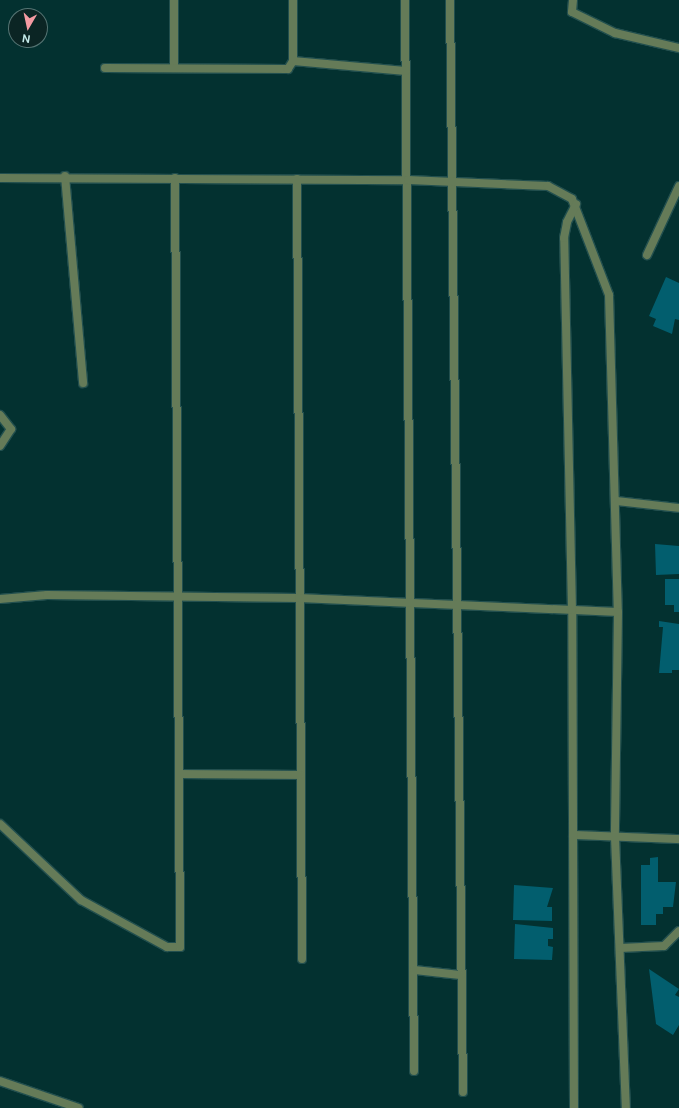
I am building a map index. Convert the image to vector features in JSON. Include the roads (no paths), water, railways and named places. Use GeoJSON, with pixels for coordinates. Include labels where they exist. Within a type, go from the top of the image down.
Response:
{"type":"FeatureCollection","features":[{"type":"Feature","properties":{"kind":"street"},"geometry":{"type":"LineString","coordinates":[[174,0],[174,68]]}},
{"type":"Feature","properties":{"kind":"street"},"geometry":{"type":"LineString","coordinates":[[105,68],[288,69],[293,61],[293,0]]}},
{"type":"Feature","properties":{"kind":"street"},"geometry":{"type":"LineString","coordinates":[[405,0],[412,606],[414,1071]]}},
{"type":"Feature","properties":{"kind":"street"},"geometry":{"type":"LineString","coordinates":[[450,0],[454,183],[455,605],[463,1092]]}},
{"type":"Feature","properties":{"kind":"street"},"geometry":{"type":"LineString","coordinates":[[573,0],[572,12],[616,33],[679,48]]}},
{"type":"Feature","properties":{"kind":"street"},"geometry":{"type":"LineString","coordinates":[[293,61],[406,71]]}},
{"type":"Feature","properties":{"kind":"street"},"geometry":{"type":"LineString","coordinates":[[65,176],[83,383]]}},
{"type":"Feature","properties":{"kind":"street"},"geometry":{"type":"LineString","coordinates":[[0,178],[65,176],[297,180],[408,180],[548,186],[564,192],[576,204],[609,295],[618,612],[615,837],[626,1108]]}},
{"type":"Feature","properties":{"kind":"street"},"geometry":{"type":"LineString","coordinates":[[0,824],[81,900],[174,948],[182,942],[182,774],[175,178]]}},
{"type":"Feature","properties":{"kind":"street"},"geometry":{"type":"LineString","coordinates":[[297,180],[302,959]]}},
{"type":"Feature","properties":{"kind":"street"},"geometry":{"type":"LineString","coordinates":[[647,255],[679,186]]}},
{"type":"Feature","properties":{"kind":"street"},"geometry":{"type":"LineString","coordinates":[[574,1108],[572,610],[564,238],[566,222],[576,204]]}},
{"type":"Feature","properties":{"kind":"street"},"geometry":{"type":"LineString","coordinates":[[0,415],[11,428],[0,446]]}},
{"type":"Feature","properties":{"kind":"street"},"geometry":{"type":"LineString","coordinates":[[616,501],[679,508]]}},
{"type":"Feature","properties":{"kind":"street"},"geometry":{"type":"LineString","coordinates":[[0,599],[47,595],[180,598],[299,598],[412,606],[455,605],[618,612]]}},
{"type":"Feature","properties":{"kind":"street"},"geometry":{"type":"LineString","coordinates":[[182,774],[300,775]]}},
{"type":"Feature","properties":{"kind":"street"},"geometry":{"type":"LineString","coordinates":[[573,835],[679,839]]}},
{"type":"Feature","properties":{"kind":"street"},"geometry":{"type":"LineString","coordinates":[[620,948],[664,946],[679,931]]}},
{"type":"Feature","properties":{"kind":"street"},"geometry":{"type":"LineString","coordinates":[[414,970],[461,975]]}},
{"type":"Feature","properties":{"kind":"street"},"geometry":{"type":"LineString","coordinates":[[0,1080],[79,1108]]}}]}
